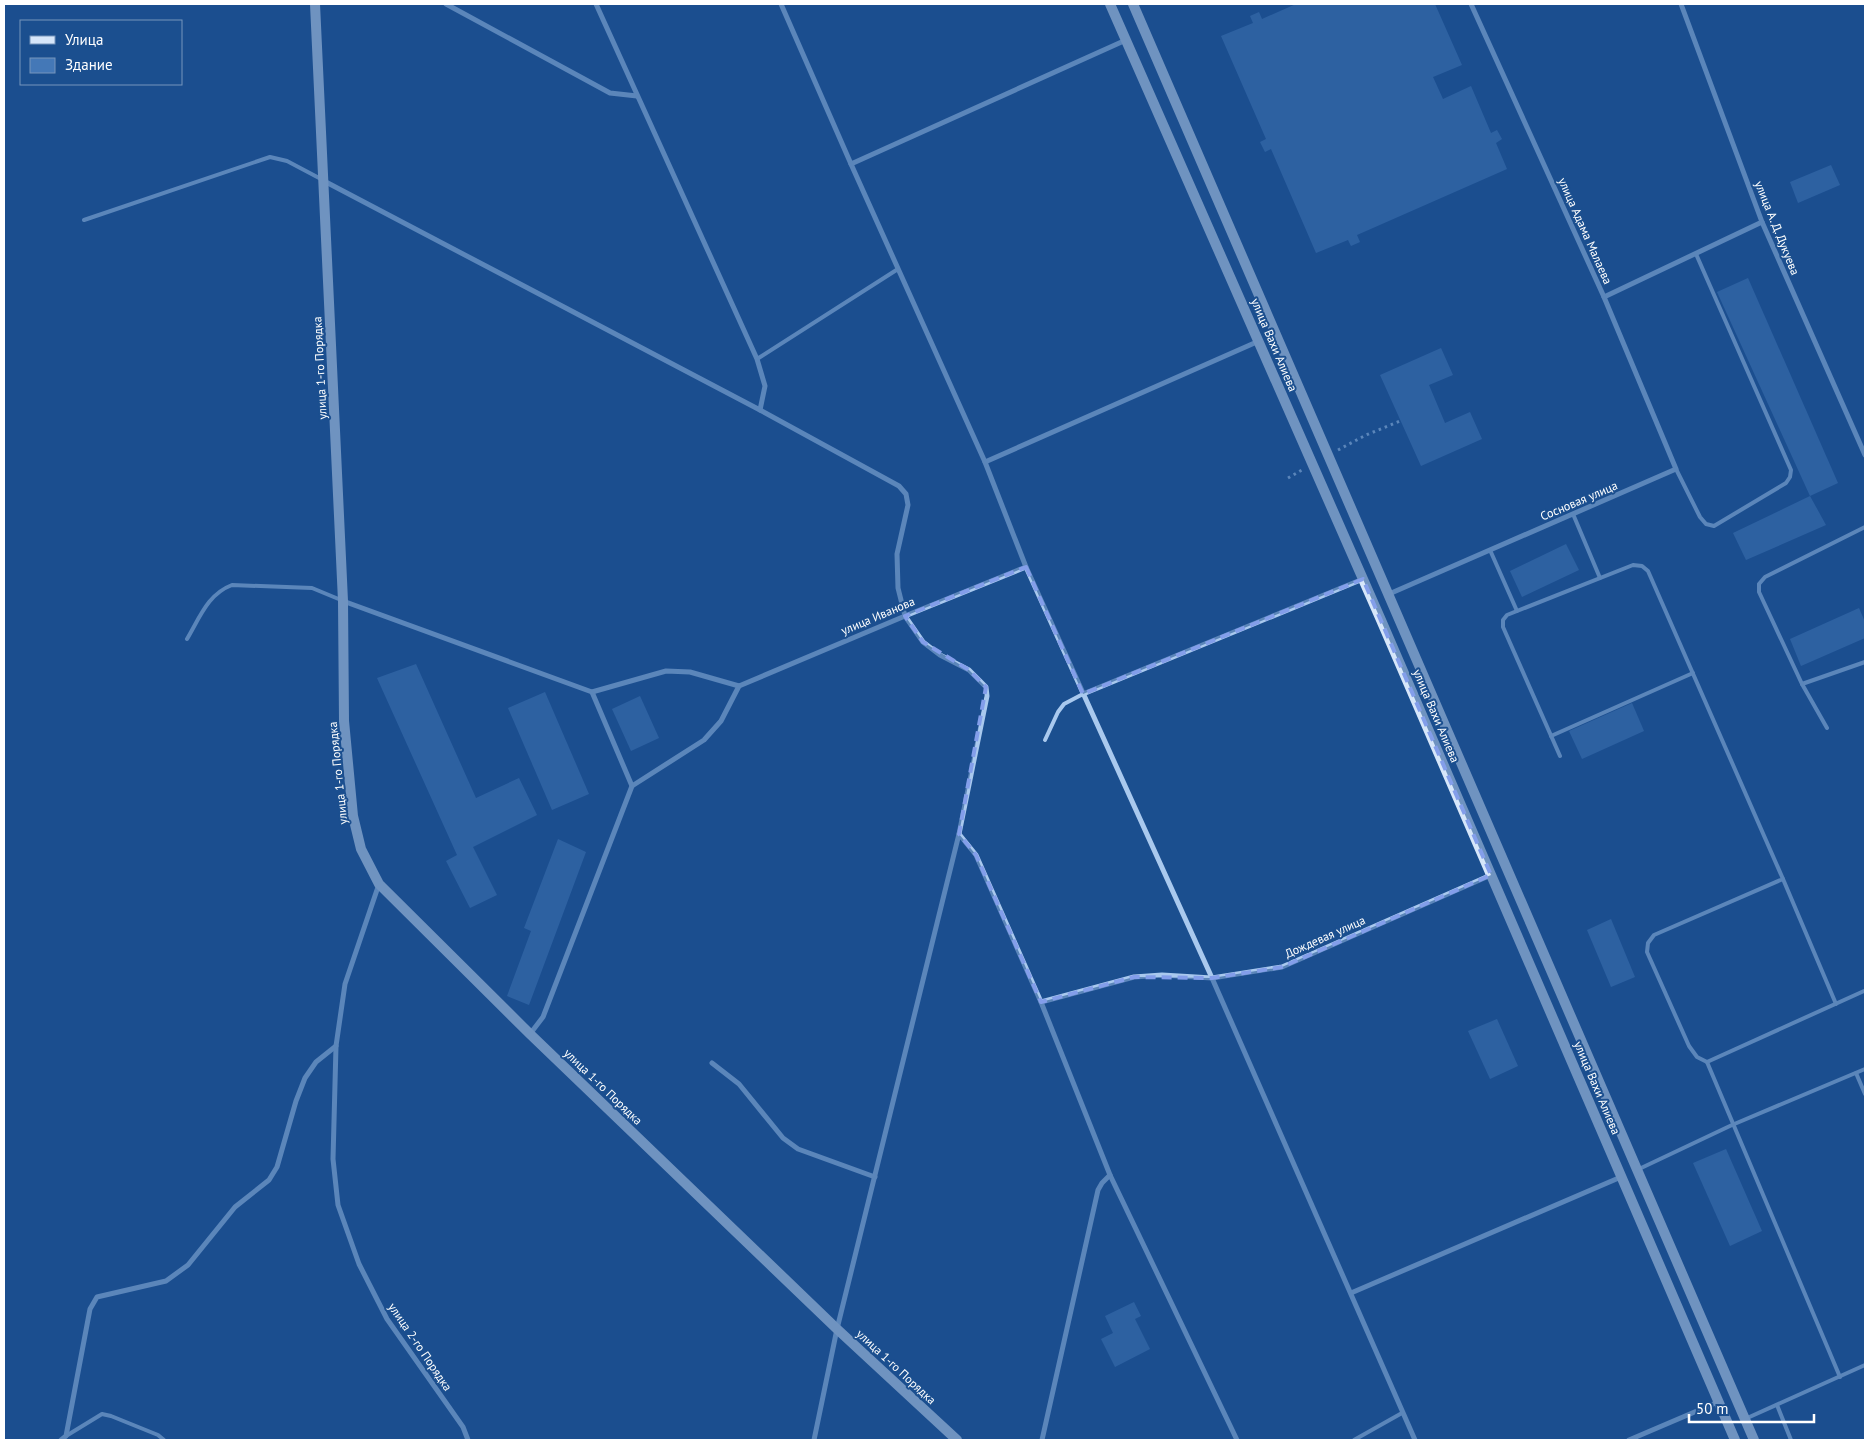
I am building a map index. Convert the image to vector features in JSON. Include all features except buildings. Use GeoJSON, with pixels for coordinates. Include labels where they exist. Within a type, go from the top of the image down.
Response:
{"type":"FeatureCollection","features":[{"type":"Feature","properties":{"kind":"main road","name":"улица 1-го Порядка"},"geometry":{"type":"LineString","coordinates":[[315,4],[343,600],[344,720],[352,816],[361,849],[379,884],[530,1034],[837,1329],[957,1440]]}},
{"type":"Feature","properties":{"kind":"main road","name":"улица Вахи Алиева"},"geometry":{"type":"LineString","coordinates":[[1110,4],[1363,579],[1735,1440]]}},
{"type":"Feature","properties":{"kind":"main road","name":"улица Вахи Алиева"},"geometry":{"type":"LineString","coordinates":[[1133,4],[1754,1440]]}},
{"type":"Feature","properties":{"kind":"street"},"geometry":{"type":"LineString","coordinates":[[446,4],[610,93],[636,96]]}},
{"type":"Feature","properties":{"kind":"street"},"geometry":{"type":"LineString","coordinates":[[596,4],[636,96],[758,359],[765,386],[760,410]]}},
{"type":"Feature","properties":{"kind":"street"},"geometry":{"type":"LineString","coordinates":[[781,4],[985,462],[1026,567],[1212,978],[1415,1440]]}},
{"type":"Feature","properties":{"kind":"street","name":"улица Адама Малаева"},"geometry":{"type":"LineString","coordinates":[[1471,4],[1604,298],[1676,470]]}},
{"type":"Feature","properties":{"kind":"street","name":"улица А. Д. Дукуева"},"geometry":{"type":"LineString","coordinates":[[1681,4],[1762,222],[1865,455]]}},
{"type":"Feature","properties":{"kind":"street"},"geometry":{"type":"LineString","coordinates":[[851,164],[1127,39]]}},
{"type":"Feature","properties":{"kind":"street"},"geometry":{"type":"LineString","coordinates":[[324,181],[760,410],[899,486],[906,494],[908,505],[898,554],[898,588],[905,616],[923,642],[940,655],[969,670],[986,687],[987,696],[964,800],[959,834],[837,1329],[814,1440]]}},
{"type":"Feature","properties":{"kind":"street"},"geometry":{"type":"LineString","coordinates":[[1604,298],[1762,222]]}},
{"type":"Feature","properties":{"kind":"street"},"geometry":{"type":"LineString","coordinates":[[985,462],[1259,341]]}},
{"type":"Feature","properties":{"kind":"street","name":"Сосновая улица"},"geometry":{"type":"LineString","coordinates":[[1389,594],[1676,470]]}},
{"type":"Feature","properties":{"kind":"street","name":"улица Иванова"},"geometry":{"type":"LineString","coordinates":[[739,686],[1026,567]]}},
{"type":"Feature","properties":{"kind":"street"},"geometry":{"type":"LineString","coordinates":[[1084,694],[1363,579]]}},
{"type":"Feature","properties":{"kind":"street"},"geometry":{"type":"LineString","coordinates":[[343,600],[592,692],[666,671],[690,672],[739,686],[720,721],[704,740],[632,786],[543,1017],[530,1034]]}},
{"type":"Feature","properties":{"kind":"street"},"geometry":{"type":"LineString","coordinates":[[592,692],[632,786]]}},
{"type":"Feature","properties":{"kind":"street"},"geometry":{"type":"LineString","coordinates":[[959,834],[976,855],[1041,1002],[1110,1175],[1237,1440]]}},
{"type":"Feature","properties":{"kind":"street","name":"Дождевая улица"},"geometry":{"type":"LineString","coordinates":[[1041,1002],[1134,976],[1162,974],[1212,978],[1282,967],[1491,875]]}},
{"type":"Feature","properties":{"kind":"street","name":"улица 2-го Порядка"},"geometry":{"type":"LineString","coordinates":[[379,884],[344,984],[336,1046],[333,1159],[338,1204],[358,1264],[387,1319],[463,1427],[468,1440]]}},
{"type":"Feature","properties":{"kind":"street"},"geometry":{"type":"LineString","coordinates":[[64,1438],[90,1309],[97,1297],[166,1281],[188,1265],[235,1207],[269,1180],[277,1168],[296,1101],[305,1078],[316,1062],[336,1046]]}},
{"type":"Feature","properties":{"kind":"street"},"geometry":{"type":"LineString","coordinates":[[712,1063],[739,1084],[783,1138],[798,1149],[875,1177]]}},
{"type":"Feature","properties":{"kind":"street"},"geometry":{"type":"LineString","coordinates":[[1042,1440],[1098,1190],[1110,1175]]}},
{"type":"Feature","properties":{"kind":"street"},"geometry":{"type":"LineString","coordinates":[[1351,1293],[1622,1177]]}},
{"type":"Feature","properties":{"kind":"street"},"geometry":{"type":"LineString","coordinates":[[1629,1440],[1718,1402]]}},
{"type":"Feature","properties":{"kind":"lane"},"geometry":{"type":"LineString","coordinates":[[84,220],[270,157],[287,161],[324,181]]}},
{"type":"Feature","properties":{"kind":"lane"},"geometry":{"type":"LineString","coordinates":[[1676,470],[1700,517],[1706,524],[1714,526],[1786,483],[1790,477],[1791,470],[1696,254]]}},
{"type":"Feature","properties":{"kind":"lane"},"geometry":{"type":"LineString","coordinates":[[758,359],[898,269]]}},
{"type":"Feature","properties":{"kind":"lane"},"geometry":{"type":"LineString","coordinates":[[1573,514],[1600,578]]}},
{"type":"Feature","properties":{"kind":"lane"},"geometry":{"type":"LineString","coordinates":[[1827,728],[1802,684],[1759,592],[1759,584],[1765,577],[1865,527]]}},
{"type":"Feature","properties":{"kind":"lane"},"geometry":{"type":"LineString","coordinates":[[1490,550],[1517,611]]}},
{"type":"Feature","properties":{"kind":"lane"},"geometry":{"type":"LineString","coordinates":[[1560,756],[1503,627],[1503,620],[1507,615],[1633,565],[1642,566],[1648,571],[1836,1004]]}},
{"type":"Feature","properties":{"kind":"lane"},"geometry":{"type":"LineString","coordinates":[[187,639],[212,598],[221,590],[232,586],[312,588],[343,600]]}},
{"type":"Feature","properties":{"kind":"lane"},"geometry":{"type":"LineString","coordinates":[[1802,684],[1865,662]]}},
{"type":"Feature","properties":{"kind":"lane"},"geometry":{"type":"LineString","coordinates":[[1551,736],[1693,673]]}},
{"type":"Feature","properties":{"kind":"lane"},"geometry":{"type":"LineString","coordinates":[[1045,740],[1058,712],[1064,704],[1084,694]]}},
{"type":"Feature","properties":{"kind":"lane"},"geometry":{"type":"LineString","coordinates":[[1783,879],[1654,935],[1648,943],[1647,952],[1689,1046],[1697,1057],[1706,1062],[1840,1377]]}},
{"type":"Feature","properties":{"kind":"lane"},"geometry":{"type":"LineString","coordinates":[[1706,1062],[1864,991]]}},
{"type":"Feature","properties":{"kind":"lane"},"geometry":{"type":"LineString","coordinates":[[1637,1169],[1732,1125],[1865,1069]]}},
{"type":"Feature","properties":{"kind":"lane"},"geometry":{"type":"LineString","coordinates":[[1856,1073],[1865,1094]]}},
{"type":"Feature","properties":{"kind":"lane"},"geometry":{"type":"LineString","coordinates":[[1745,1419],[1865,1365]]}},
{"type":"Feature","properties":{"kind":"lane"},"geometry":{"type":"LineString","coordinates":[[1777,1405],[1791,1440]]}},
{"type":"Feature","properties":{"kind":"lane"},"geometry":{"type":"LineString","coordinates":[[1354,1440],[1402,1413]]}},
{"type":"Feature","properties":{"kind":"lane"},"geometry":{"type":"LineString","coordinates":[[64,1438],[102,1414],[158,1435],[164,1440]]}},
{"type":"Feature","properties":{"kind":"path"},"geometry":{"type":"LineString","coordinates":[[1328,456],[1366,435],[1400,421]]}},
{"type":"Feature","properties":{"kind":"path"},"geometry":{"type":"LineString","coordinates":[[1288,478],[1312,465]]}},
{"type":"Feature","properties":{"kind":"highlighted area"},"geometry":{"type":"Polygon","coordinates":[[[1026,567],[1083,694],[1363,579],[1491,875],[1282,967],[1212,978],[1134,977],[1041,1002],[976,855],[959,834],[986,687],[969,670],[923,642],[905,616],[1026,567]]]}}]}
